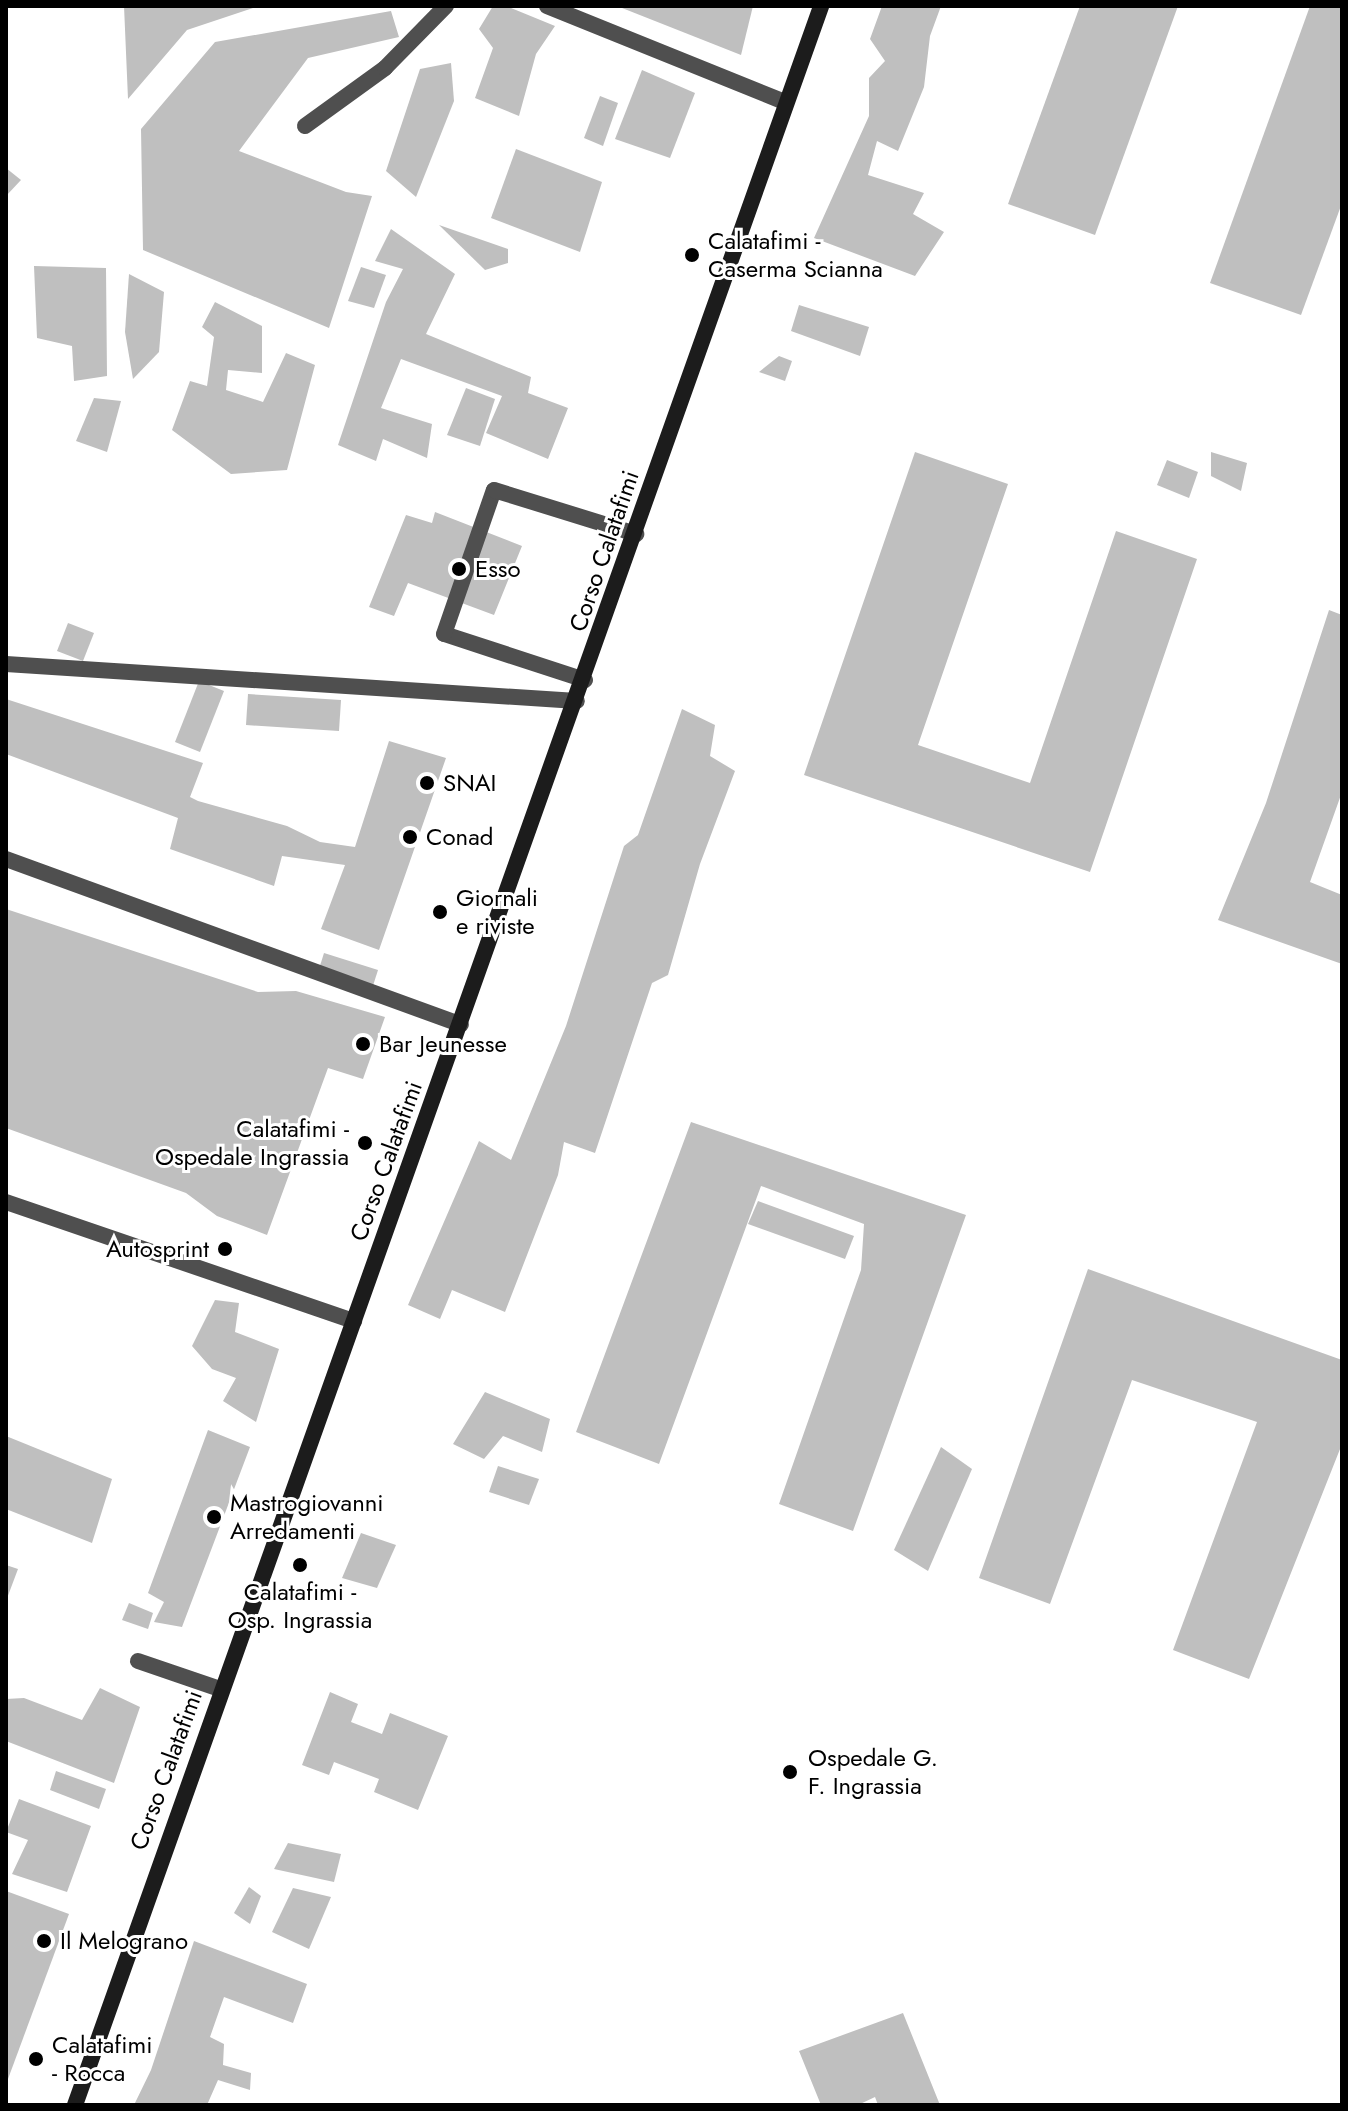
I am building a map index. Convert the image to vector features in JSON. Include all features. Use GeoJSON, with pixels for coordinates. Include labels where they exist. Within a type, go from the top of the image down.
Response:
{"type":"FeatureCollection","features":[{"type":"Feature","properties":{"kind":"main road","name":"Corso Calatafimi"},"geometry":{"type":"LineString","coordinates":[[75,2105],[220,1689],[585,680],[821,6]]}},
{"type":"Feature","properties":{"kind":"street"},"geometry":{"type":"LineString","coordinates":[[305,126],[385,68],[446,6]]}},
{"type":"Feature","properties":{"kind":"street"},"geometry":{"type":"LineString","coordinates":[[547,6],[785,102]]}},
{"type":"Feature","properties":{"kind":"street"},"geometry":{"type":"LineString","coordinates":[[585,680],[444,634],[494,490],[636,534]]}},
{"type":"Feature","properties":{"kind":"street"},"geometry":{"type":"LineString","coordinates":[[6,664],[577,701]]}},
{"type":"Feature","properties":{"kind":"street"},"geometry":{"type":"LineString","coordinates":[[6,859],[461,1025]]}},
{"type":"Feature","properties":{"kind":"street"},"geometry":{"type":"LineString","coordinates":[[6,1202],[354,1321]]}},
{"type":"Feature","properties":{"kind":"street"},"geometry":{"type":"LineString","coordinates":[[138,1661],[220,1689]]}},
{"type":"Feature","properties":{"kind":"building"},"geometry":{"type":"Polygon","coordinates":[[[124,6],[253,8],[187,30],[128,99],[124,6]]]}},
{"type":"Feature","properties":{"kind":"building"},"geometry":{"type":"Polygon","coordinates":[[[493,6],[506,6],[555,26],[536,54],[519,116],[475,98],[493,48],[479,29],[493,6]]]}},
{"type":"Feature","properties":{"kind":"building"},"geometry":{"type":"Polygon","coordinates":[[[617,6],[753,6],[741,55],[617,6]]]}},
{"type":"Feature","properties":{"kind":"building"},"geometry":{"type":"Polygon","coordinates":[[[882,6],[941,6],[930,36],[924,87],[898,151],[877,141],[868,175],[924,193],[913,214],[944,232],[915,276],[814,238],[869,116],[869,78],[885,61],[870,39],[882,6]]]}},
{"type":"Feature","properties":{"kind":"building"},"geometry":{"type":"Polygon","coordinates":[[[1080,6],[1178,6],[1095,235],[1008,204],[1080,6]]]}},
{"type":"Feature","properties":{"kind":"building"},"geometry":{"type":"Polygon","coordinates":[[[1310,6],[1342,6],[1342,203],[1301,315],[1210,283],[1310,6]]]}},
{"type":"Feature","properties":{"kind":"building"},"geometry":{"type":"Polygon","coordinates":[[[391,11],[399,37],[308,58],[239,151],[346,192],[372,196],[329,328],[143,250],[141,129],[215,42],[391,11]]]}},
{"type":"Feature","properties":{"kind":"building"},"geometry":{"type":"Polygon","coordinates":[[[451,63],[454,101],[416,197],[386,171],[420,69],[451,63]]]}},
{"type":"Feature","properties":{"kind":"building"},"geometry":{"type":"Polygon","coordinates":[[[642,70],[695,93],[670,158],[615,139],[642,70]]]}},
{"type":"Feature","properties":{"kind":"building"},"geometry":{"type":"Polygon","coordinates":[[[600,96],[618,103],[603,146],[584,138],[600,96]]]}},
{"type":"Feature","properties":{"kind":"building"},"geometry":{"type":"Polygon","coordinates":[[[516,149],[602,182],[580,252],[491,218],[516,149]]]}},
{"type":"Feature","properties":{"kind":"building"},"geometry":{"type":"Polygon","coordinates":[[[6,168],[21,180],[6,196],[6,168]]]}},
{"type":"Feature","properties":{"kind":"building"},"geometry":{"type":"Polygon","coordinates":[[[439,225],[508,249],[508,263],[485,270],[439,225]]]}},
{"type":"Feature","properties":{"kind":"building"},"geometry":{"type":"Polygon","coordinates":[[[391,229],[455,274],[426,334],[531,377],[528,393],[568,408],[548,459],[486,433],[502,396],[401,359],[381,408],[432,424],[427,458],[383,439],[376,461],[338,445],[386,302],[403,269],[375,261],[391,229]]]}},
{"type":"Feature","properties":{"kind":"building"},"geometry":{"type":"Polygon","coordinates":[[[34,266],[106,268],[107,376],[74,381],[72,346],[37,338],[34,266]]]}},
{"type":"Feature","properties":{"kind":"building"},"geometry":{"type":"Polygon","coordinates":[[[361,267],[386,275],[374,308],[348,301],[361,267]]]}},
{"type":"Feature","properties":{"kind":"building"},"geometry":{"type":"Polygon","coordinates":[[[129,274],[164,292],[159,352],[133,379],[125,332],[129,274]]]}},
{"type":"Feature","properties":{"kind":"building"},"geometry":{"type":"Polygon","coordinates":[[[215,302],[262,326],[262,373],[228,370],[226,390],[263,402],[286,353],[315,365],[287,470],[231,474],[172,430],[190,381],[207,386],[214,337],[202,327],[215,302]]]}},
{"type":"Feature","properties":{"kind":"building"},"geometry":{"type":"Polygon","coordinates":[[[799,305],[869,327],[860,356],[791,331],[799,305]]]}},
{"type":"Feature","properties":{"kind":"building"},"geometry":{"type":"Polygon","coordinates":[[[779,356],[792,361],[785,381],[759,372],[779,356]]]}},
{"type":"Feature","properties":{"kind":"building"},"geometry":{"type":"Polygon","coordinates":[[[466,388],[495,399],[480,446],[447,435],[466,388]]]}},
{"type":"Feature","properties":{"kind":"building"},"geometry":{"type":"Polygon","coordinates":[[[94,398],[121,401],[107,452],[76,441],[94,398]]]}},
{"type":"Feature","properties":{"kind":"building"},"geometry":{"type":"Polygon","coordinates":[[[915,452],[1008,484],[918,745],[1030,783],[1116,531],[1197,559],[1090,872],[804,775],[915,452]]]}},
{"type":"Feature","properties":{"kind":"building"},"geometry":{"type":"Polygon","coordinates":[[[1211,452],[1247,463],[1241,491],[1211,476],[1211,452]]]}},
{"type":"Feature","properties":{"kind":"building"},"geometry":{"type":"Polygon","coordinates":[[[1167,460],[1198,472],[1189,498],[1157,485],[1167,460]]]}},
{"type":"Feature","properties":{"kind":"building"},"geometry":{"type":"Polygon","coordinates":[[[435,512],[522,546],[494,615],[408,583],[394,616],[369,607],[406,515],[432,523],[435,512]]]}},
{"type":"Feature","properties":{"kind":"building"},"geometry":{"type":"Polygon","coordinates":[[[1329,610],[1342,615],[1342,792],[1310,882],[1342,895],[1342,964],[1218,920],[1266,803],[1329,610]]]}},
{"type":"Feature","properties":{"kind":"building"},"geometry":{"type":"Polygon","coordinates":[[[68,623],[94,633],[83,661],[57,651],[68,623]]]}},
{"type":"Feature","properties":{"kind":"building"},"geometry":{"type":"Polygon","coordinates":[[[199,681],[224,691],[200,752],[175,742],[199,681]]]}},
{"type":"Feature","properties":{"kind":"building"},"geometry":{"type":"Polygon","coordinates":[[[248,694],[341,700],[339,731],[246,725],[248,694]]]}},
{"type":"Feature","properties":{"kind":"building"},"geometry":{"type":"Polygon","coordinates":[[[6,699],[203,763],[190,797],[198,801],[287,826],[320,842],[355,847],[389,741],[446,758],[379,950],[321,929],[345,865],[282,856],[274,886],[170,849],[178,818],[6,754],[6,699]]]}},
{"type":"Feature","properties":{"kind":"building"},"geometry":{"type":"Polygon","coordinates":[[[682,709],[715,725],[710,756],[735,771],[700,864],[668,975],[652,983],[595,1153],[564,1142],[558,1175],[505,1312],[452,1290],[440,1319],[408,1305],[479,1141],[511,1160],[566,1026],[624,846],[638,835],[682,709]]]}},
{"type":"Feature","properties":{"kind":"building"},"geometry":{"type":"Polygon","coordinates":[[[6,909],[258,992],[296,991],[385,1017],[363,1079],[328,1068],[267,1235],[217,1216],[186,1193],[6,1128],[6,909]]]}},
{"type":"Feature","properties":{"kind":"building"},"geometry":{"type":"Polygon","coordinates":[[[324,953],[378,970],[371,992],[318,972],[324,953]]]}},
{"type":"Feature","properties":{"kind":"building"},"geometry":{"type":"Polygon","coordinates":[[[691,1122],[966,1215],[853,1531],[779,1504],[861,1270],[864,1224],[761,1186],[659,1464],[576,1432],[691,1122]]]}},
{"type":"Feature","properties":{"kind":"building"},"geometry":{"type":"Polygon","coordinates":[[[758,1201],[854,1236],[845,1259],[748,1224],[758,1201]]]}},
{"type":"Feature","properties":{"kind":"building"},"geometry":{"type":"Polygon","coordinates":[[[1088,1269],[1342,1360],[1342,1444],[1249,1679],[1173,1650],[1257,1422],[1132,1380],[1050,1604],[979,1578],[1088,1269]]]}},
{"type":"Feature","properties":{"kind":"building"},"geometry":{"type":"Polygon","coordinates":[[[215,1300],[239,1303],[235,1332],[279,1349],[256,1422],[223,1401],[236,1378],[212,1369],[192,1346],[215,1300]]]}},
{"type":"Feature","properties":{"kind":"building"},"geometry":{"type":"Polygon","coordinates":[[[485,1392],[550,1419],[542,1452],[503,1436],[484,1459],[453,1444],[485,1392]]]}},
{"type":"Feature","properties":{"kind":"building"},"geometry":{"type":"Polygon","coordinates":[[[208,1430],[250,1447],[182,1627],[154,1622],[164,1602],[148,1593],[208,1430]]]}},
{"type":"Feature","properties":{"kind":"building"},"geometry":{"type":"Polygon","coordinates":[[[6,1436],[112,1479],[92,1543],[6,1509],[6,1436]]]}},
{"type":"Feature","properties":{"kind":"building"},"geometry":{"type":"Polygon","coordinates":[[[941,1447],[972,1469],[928,1571],[894,1550],[941,1447]]]}},
{"type":"Feature","properties":{"kind":"building"},"geometry":{"type":"Polygon","coordinates":[[[498,1466],[539,1479],[529,1505],[489,1492],[498,1466]]]}},
{"type":"Feature","properties":{"kind":"building"},"geometry":{"type":"Polygon","coordinates":[[[361,1533],[396,1545],[377,1588],[342,1578],[361,1533]]]}},
{"type":"Feature","properties":{"kind":"building"},"geometry":{"type":"Polygon","coordinates":[[[6,1565],[18,1569],[6,1601],[6,1565]]]}},
{"type":"Feature","properties":{"kind":"building"},"geometry":{"type":"Polygon","coordinates":[[[129,1603],[153,1613],[148,1629],[122,1620],[129,1603]]]}},
{"type":"Feature","properties":{"kind":"building"},"geometry":{"type":"Polygon","coordinates":[[[100,1688],[140,1707],[114,1783],[6,1741],[6,1699],[24,1698],[82,1720],[100,1688]]]}},
{"type":"Feature","properties":{"kind":"building"},"geometry":{"type":"Polygon","coordinates":[[[330,1692],[358,1704],[351,1722],[382,1734],[390,1713],[448,1736],[418,1810],[374,1792],[379,1779],[334,1762],[329,1775],[302,1765],[330,1692]]]}},
{"type":"Feature","properties":{"kind":"building"},"geometry":{"type":"Polygon","coordinates":[[[56,1771],[106,1789],[99,1809],[50,1790],[56,1771]]]}},
{"type":"Feature","properties":{"kind":"building"},"geometry":{"type":"Polygon","coordinates":[[[19,1799],[91,1826],[67,1892],[12,1874],[28,1840],[6,1832],[19,1799]]]}},
{"type":"Feature","properties":{"kind":"building"},"geometry":{"type":"Polygon","coordinates":[[[288,1843],[341,1854],[334,1882],[274,1869],[288,1843]]]}},
{"type":"Feature","properties":{"kind":"building"},"geometry":{"type":"Polygon","coordinates":[[[249,1887],[261,1896],[250,1924],[234,1913],[249,1887]]]}},
{"type":"Feature","properties":{"kind":"building"},"geometry":{"type":"Polygon","coordinates":[[[293,1888],[331,1897],[309,1949],[272,1932],[293,1888]]]}},
{"type":"Feature","properties":{"kind":"building"},"geometry":{"type":"Polygon","coordinates":[[[6,1891],[69,1914],[8,2079],[6,2078],[6,1891]]]}},
{"type":"Feature","properties":{"kind":"building"},"geometry":{"type":"Polygon","coordinates":[[[194,1941],[307,1984],[293,2023],[224,1997],[210,2037],[224,2044],[223,2065],[251,2073],[250,2090],[218,2080],[207,2105],[134,2105],[151,2070],[194,1941]]]}},
{"type":"Feature","properties":{"kind":"building"},"geometry":{"type":"Polygon","coordinates":[[[903,2013],[940,2105],[878,2105],[875,2097],[858,2105],[821,2105],[799,2051],[903,2013]]]}},
{"type":"Feature","properties":{"kind":"place","name":"Calatafimi - Caserma Scianna"},"geometry":{"type":"Point","coordinates":[692,255]}},
{"type":"Feature","properties":{"kind":"place","name":"Esso"},"geometry":{"type":"Point","coordinates":[459,569]}},
{"type":"Feature","properties":{"kind":"place","name":"SNAI"},"geometry":{"type":"Point","coordinates":[427,783]}},
{"type":"Feature","properties":{"kind":"place","name":"Conad"},"geometry":{"type":"Point","coordinates":[410,837]}},
{"type":"Feature","properties":{"kind":"place","name":"Giornali e riviste"},"geometry":{"type":"Point","coordinates":[440,912]}},
{"type":"Feature","properties":{"kind":"place","name":"Bar Jeunesse"},"geometry":{"type":"Point","coordinates":[363,1044]}},
{"type":"Feature","properties":{"kind":"place","name":"Calatafimi - Ospedale Ingrassia"},"geometry":{"type":"Point","coordinates":[365,1143]}},
{"type":"Feature","properties":{"kind":"place","name":"Autosprint"},"geometry":{"type":"Point","coordinates":[225,1249]}},
{"type":"Feature","properties":{"kind":"place","name":"Mastrogiovanni Arredamenti"},"geometry":{"type":"Point","coordinates":[214,1517]}},
{"type":"Feature","properties":{"kind":"place","name":"Calatafimi - Osp. Ingrassia"},"geometry":{"type":"Point","coordinates":[300,1565]}},
{"type":"Feature","properties":{"kind":"place","name":"Ospedale G. F. Ingrassia"},"geometry":{"type":"Point","coordinates":[790,1772]}},
{"type":"Feature","properties":{"kind":"place","name":"Il Melograno"},"geometry":{"type":"Point","coordinates":[44,1941]}},
{"type":"Feature","properties":{"kind":"place","name":"Calatafimi - Rocca"},"geometry":{"type":"Point","coordinates":[36,2059]}}]}
